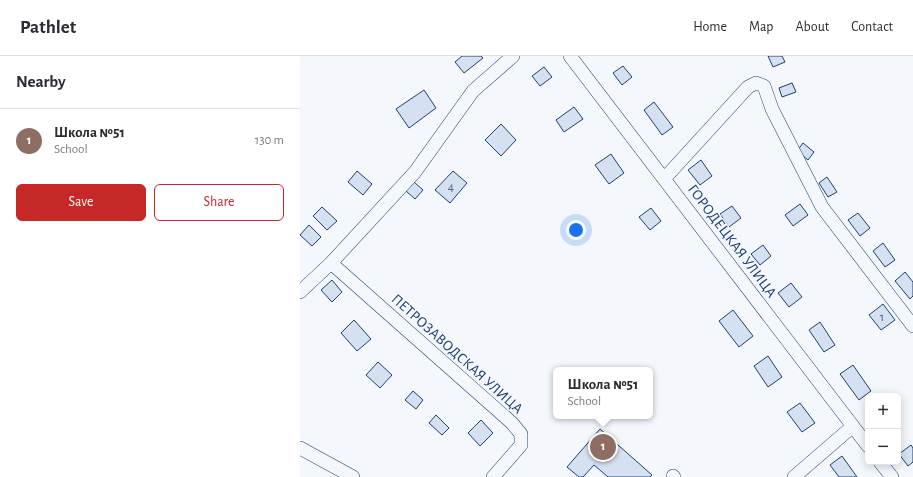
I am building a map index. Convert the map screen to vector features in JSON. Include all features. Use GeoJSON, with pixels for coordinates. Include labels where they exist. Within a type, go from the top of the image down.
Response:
{"type":"FeatureCollection","features":[{"type":"Feature","properties":{"kind":"street"},"geometry":{"type":"LineString","coordinates":[[300,292],[330,263],[414,172],[473,92],[513,56]]}},
{"type":"Feature","properties":{"kind":"street","name":"ГОРОДЕЦКАЯ УЛИЦА"},"geometry":{"type":"LineString","coordinates":[[570,56],[865,442]]}},
{"type":"Feature","properties":{"kind":"street"},"geometry":{"type":"LineString","coordinates":[[664,179],[748,87],[756,83],[764,86],[772,108],[822,207],[913,326]]}},
{"type":"Feature","properties":{"kind":"street","name":"ПЕТРОЗАВОДСКАЯ УЛИЦА"},"geometry":{"type":"LineString","coordinates":[[330,263],[512,423],[521,434],[521,445],[493,477]]}},
{"type":"Feature","properties":{"kind":"street"},"geometry":{"type":"LineString","coordinates":[[794,477],[853,426]]}},
{"type":"Feature","properties":{"kind":"street"},"geometry":{"type":"LineString","coordinates":[[300,448],[353,477]]}},
{"type":"Feature","properties":{"kind":"street"},"geometry":{"type":"LineString","coordinates":[[882,465],[892,477]]}},
{"type":"Feature","properties":{"kind":"building"},"geometry":{"type":"Polygon","coordinates":[[[462,56],[481,56],[483,58],[464,73],[455,62],[462,56]]]}},
{"type":"Feature","properties":{"kind":"building"},"geometry":{"type":"Polygon","coordinates":[[[768,56],[782,56],[785,62],[773,67],[768,56]]]}},
{"type":"Feature","properties":{"kind":"building"},"geometry":{"type":"Polygon","coordinates":[[[623,66],[632,77],[622,85],[613,73],[623,66]]]}},
{"type":"Feature","properties":{"kind":"building"},"geometry":{"type":"Polygon","coordinates":[[[544,67],[552,77],[540,86],[532,76],[544,67]]]}},
{"type":"Feature","properties":{"kind":"building"},"geometry":{"type":"Polygon","coordinates":[[[792,83],[796,92],[782,97],[779,88],[792,83]]]}},
{"type":"Feature","properties":{"kind":"building"},"geometry":{"type":"Polygon","coordinates":[[[424,90],[436,108],[409,128],[396,109],[424,90]]]}},
{"type":"Feature","properties":{"kind":"building"},"geometry":{"type":"Polygon","coordinates":[[[654,102],[673,127],[662,135],[644,110],[654,102]]]}},
{"type":"Feature","properties":{"kind":"building"},"geometry":{"type":"Polygon","coordinates":[[[574,107],[583,119],[564,132],[556,120],[574,107]]]}},
{"type":"Feature","properties":{"kind":"building"},"geometry":{"type":"Polygon","coordinates":[[[501,124],[516,140],[501,156],[485,140],[501,124]]]}},
{"type":"Feature","properties":{"kind":"building"},"geometry":{"type":"Polygon","coordinates":[[[803,143],[814,152],[808,160],[797,151],[803,143]]]}},
{"type":"Feature","properties":{"kind":"building"},"geometry":{"type":"Polygon","coordinates":[[[611,154],[624,173],[609,184],[595,165],[611,154]]]}},
{"type":"Feature","properties":{"kind":"building"},"geometry":{"type":"Polygon","coordinates":[[[701,160],[712,176],[700,185],[688,170],[701,160]]]}},
{"type":"Feature","properties":{"kind":"building"},"geometry":{"type":"Polygon","coordinates":[[[357,171],[372,184],[363,195],[348,182],[357,171]]]}},
{"type":"Feature","properties":{"kind":"building"},"geometry":{"type":"Polygon","coordinates":[[[453,171],[467,183],[450,203],[435,190],[453,171]]]}},
{"type":"Feature","properties":{"kind":"building"},"geometry":{"type":"Polygon","coordinates":[[[827,177],[837,192],[828,197],[819,183],[827,177]]]}},
{"type":"Feature","properties":{"kind":"building"},"geometry":{"type":"Polygon","coordinates":[[[414,182],[423,190],[415,199],[406,191],[414,182]]]}},
{"type":"Feature","properties":{"kind":"building"},"geometry":{"type":"Polygon","coordinates":[[[800,204],[808,215],[793,226],[785,215],[800,204]]]}},
{"type":"Feature","properties":{"kind":"building"},"geometry":{"type":"Polygon","coordinates":[[[732,206],[741,218],[729,227],[720,214],[732,206]]]}},
{"type":"Feature","properties":{"kind":"building"},"geometry":{"type":"Polygon","coordinates":[[[322,207],[337,221],[327,230],[313,216],[322,207]]]}},
{"type":"Feature","properties":{"kind":"building"},"geometry":{"type":"Polygon","coordinates":[[[651,208],[661,221],[650,230],[639,217],[651,208]]]}},
{"type":"Feature","properties":{"kind":"building"},"geometry":{"type":"Polygon","coordinates":[[[858,213],[870,228],[860,236],[848,220],[858,213]]]}},
{"type":"Feature","properties":{"kind":"building"},"geometry":{"type":"Polygon","coordinates":[[[309,225],[321,237],[312,246],[300,235],[309,225]]]}},
{"type":"Feature","properties":{"kind":"building"},"geometry":{"type":"Polygon","coordinates":[[[883,243],[895,260],[885,267],[873,251],[883,243]]]}},
{"type":"Feature","properties":{"kind":"building"},"geometry":{"type":"Polygon","coordinates":[[[763,245],[771,256],[760,265],[751,254],[763,245]]]}},
{"type":"Feature","properties":{"kind":"building"},"geometry":{"type":"Polygon","coordinates":[[[905,272],[913,282],[913,296],[910,299],[895,281],[905,272]]]}},
{"type":"Feature","properties":{"kind":"building"},"geometry":{"type":"Polygon","coordinates":[[[332,280],[342,292],[332,302],[321,290],[332,280]]]}},
{"type":"Feature","properties":{"kind":"building"},"geometry":{"type":"Polygon","coordinates":[[[791,283],[802,297],[789,307],[778,293],[791,283]]]}},
{"type":"Feature","properties":{"kind":"building"},"geometry":{"type":"Polygon","coordinates":[[[883,304],[895,320],[881,330],[869,315],[883,304]]]}},
{"type":"Feature","properties":{"kind":"building"},"geometry":{"type":"Polygon","coordinates":[[[733,310],[753,336],[739,347],[719,321],[733,310]]]}},
{"type":"Feature","properties":{"kind":"building"},"geometry":{"type":"Polygon","coordinates":[[[354,320],[371,339],[357,351],[341,333],[354,320]]]}},
{"type":"Feature","properties":{"kind":"building"},"geometry":{"type":"Polygon","coordinates":[[[820,322],[835,345],[824,352],[809,330],[820,322]]]}},
{"type":"Feature","properties":{"kind":"building"},"geometry":{"type":"Polygon","coordinates":[[[768,356],[782,377],[768,387],[754,366],[768,356]]]}},
{"type":"Feature","properties":{"kind":"building"},"geometry":{"type":"Polygon","coordinates":[[[378,362],[392,375],[380,388],[366,375],[378,362]]]}},
{"type":"Feature","properties":{"kind":"building"},"geometry":{"type":"Polygon","coordinates":[[[853,365],[871,391],[865,393],[865,396],[859,400],[840,374],[853,365]]]}},
{"type":"Feature","properties":{"kind":"building"},"geometry":{"type":"Polygon","coordinates":[[[413,391],[423,400],[416,409],[405,400],[413,391]]]}},
{"type":"Feature","properties":{"kind":"building"},"geometry":{"type":"Polygon","coordinates":[[[800,403],[815,423],[802,432],[787,412],[800,403]]]}},
{"type":"Feature","properties":{"kind":"building"},"geometry":{"type":"Polygon","coordinates":[[[436,415],[449,428],[442,435],[429,423],[436,415]]]}},
{"type":"Feature","properties":{"kind":"building"},"geometry":{"type":"Polygon","coordinates":[[[481,420],[493,433],[480,446],[468,433],[481,420]]]}},
{"type":"Feature","properties":{"kind":"building"},"geometry":{"type":"Polygon","coordinates":[[[600,429],[652,475],[650,477],[608,477],[594,465],[583,477],[579,477],[567,467],[600,429]]]}},
{"type":"Feature","properties":{"kind":"building"},"geometry":{"type":"Polygon","coordinates":[[[911,445],[913,448],[913,462],[908,466],[901,457],[901,452],[911,445]]]}},
{"type":"Feature","properties":{"kind":"building"},"geometry":{"type":"Polygon","coordinates":[[[842,456],[857,477],[839,477],[830,465],[842,456]]]}},
{"type":"Feature","properties":{"kind":"place","name":"Школа №51"},"geometry":{"type":"Point","coordinates":[603,447]}}]}
